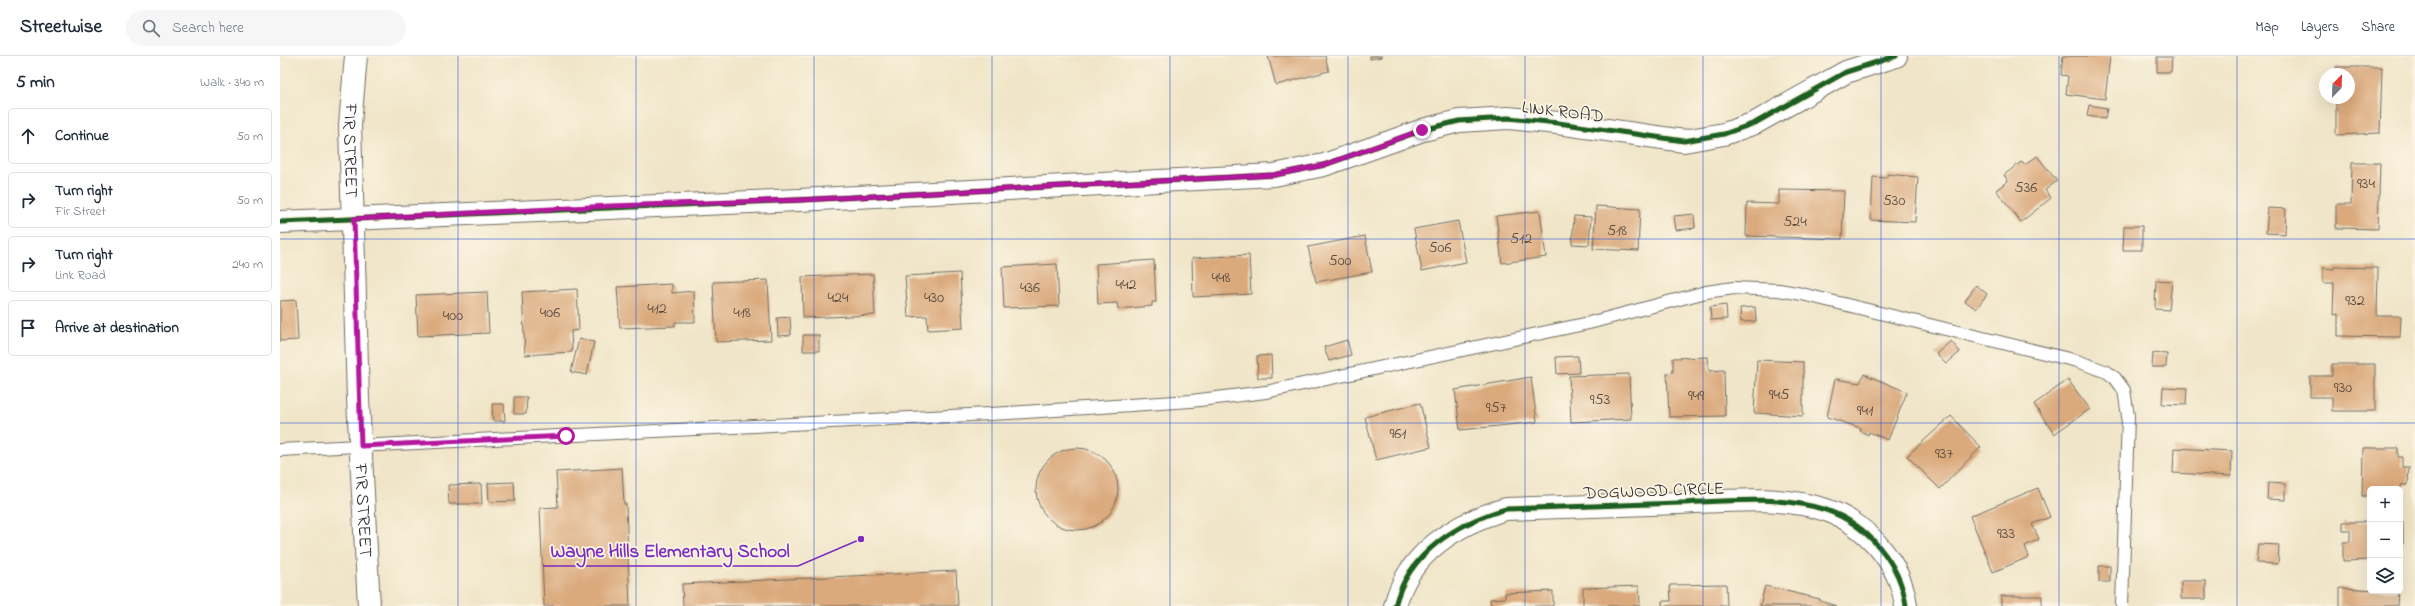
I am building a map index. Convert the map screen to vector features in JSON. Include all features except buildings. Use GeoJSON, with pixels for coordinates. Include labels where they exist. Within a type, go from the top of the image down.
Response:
{"type":"FeatureCollection","features":[{"type":"Feature","properties":{"kind":"street","name":"FIR STREET"},"geometry":{"type":"LineString","coordinates":[[356,56],[350,125],[361,446],[369,606]]}},
{"type":"Feature","properties":{"kind":"street","name":"LINK ROAD"},"geometry":{"type":"LineString","coordinates":[[280,222],[610,206],[799,200],[1274,175],[1324,165],[1422,130],[1459,121],[1508,118],[1551,122],[1684,141],[1724,134],[1755,123],[1846,72],[1896,56]]}},
{"type":"Feature","properties":{"kind":"street","name":"DOGWOOD CIRCLE"},"geometry":{"type":"LineString","coordinates":[[1395,606],[1398,593],[1407,576],[1422,555],[1447,534],[1482,516],[1506,509],[1733,501],[1799,503],[1828,511],[1855,526],[1878,546],[1893,566],[1906,606]]}},
{"type":"Feature","properties":{"kind":"lane"},"geometry":{"type":"LineString","coordinates":[[280,450],[1009,413],[1191,401],[1281,389],[1589,323],[1706,292],[1734,288],[1779,290],[1990,339],[2077,361],[2107,372],[2115,378],[2124,390],[2128,416],[2122,606]]}},
{"type":"Feature","properties":{"kind":"cycle path"},"geometry":{"type":"LineString","coordinates":[[280,222],[799,200],[1274,175],[1324,165],[1423,130],[1459,121],[1508,118],[1558,123],[1684,141],[1724,134],[1755,123],[1846,72],[1896,56]]}},
{"type":"Feature","properties":{"kind":"cycle path"},"geometry":{"type":"LineString","coordinates":[[1395,606],[1401,587],[1411,570],[1437,543],[1470,523],[1506,509],[1734,500],[1790,502],[1808,505],[1841,516],[1868,535],[1880,548],[1897,575],[1903,590],[1906,606]]}},
{"type":"Feature","properties":{"kind":"place","name":"Wayne Hills Elementary School"},"geometry":{"type":"Point","coordinates":[861,539]}},
{"type":"Feature","properties":{"kind":"route"},"geometry":{"type":"LineString","coordinates":[[566,436],[361,446],[358,399],[354,219],[610,206],[799,200],[1274,175],[1324,165],[1422,130]]}}]}
